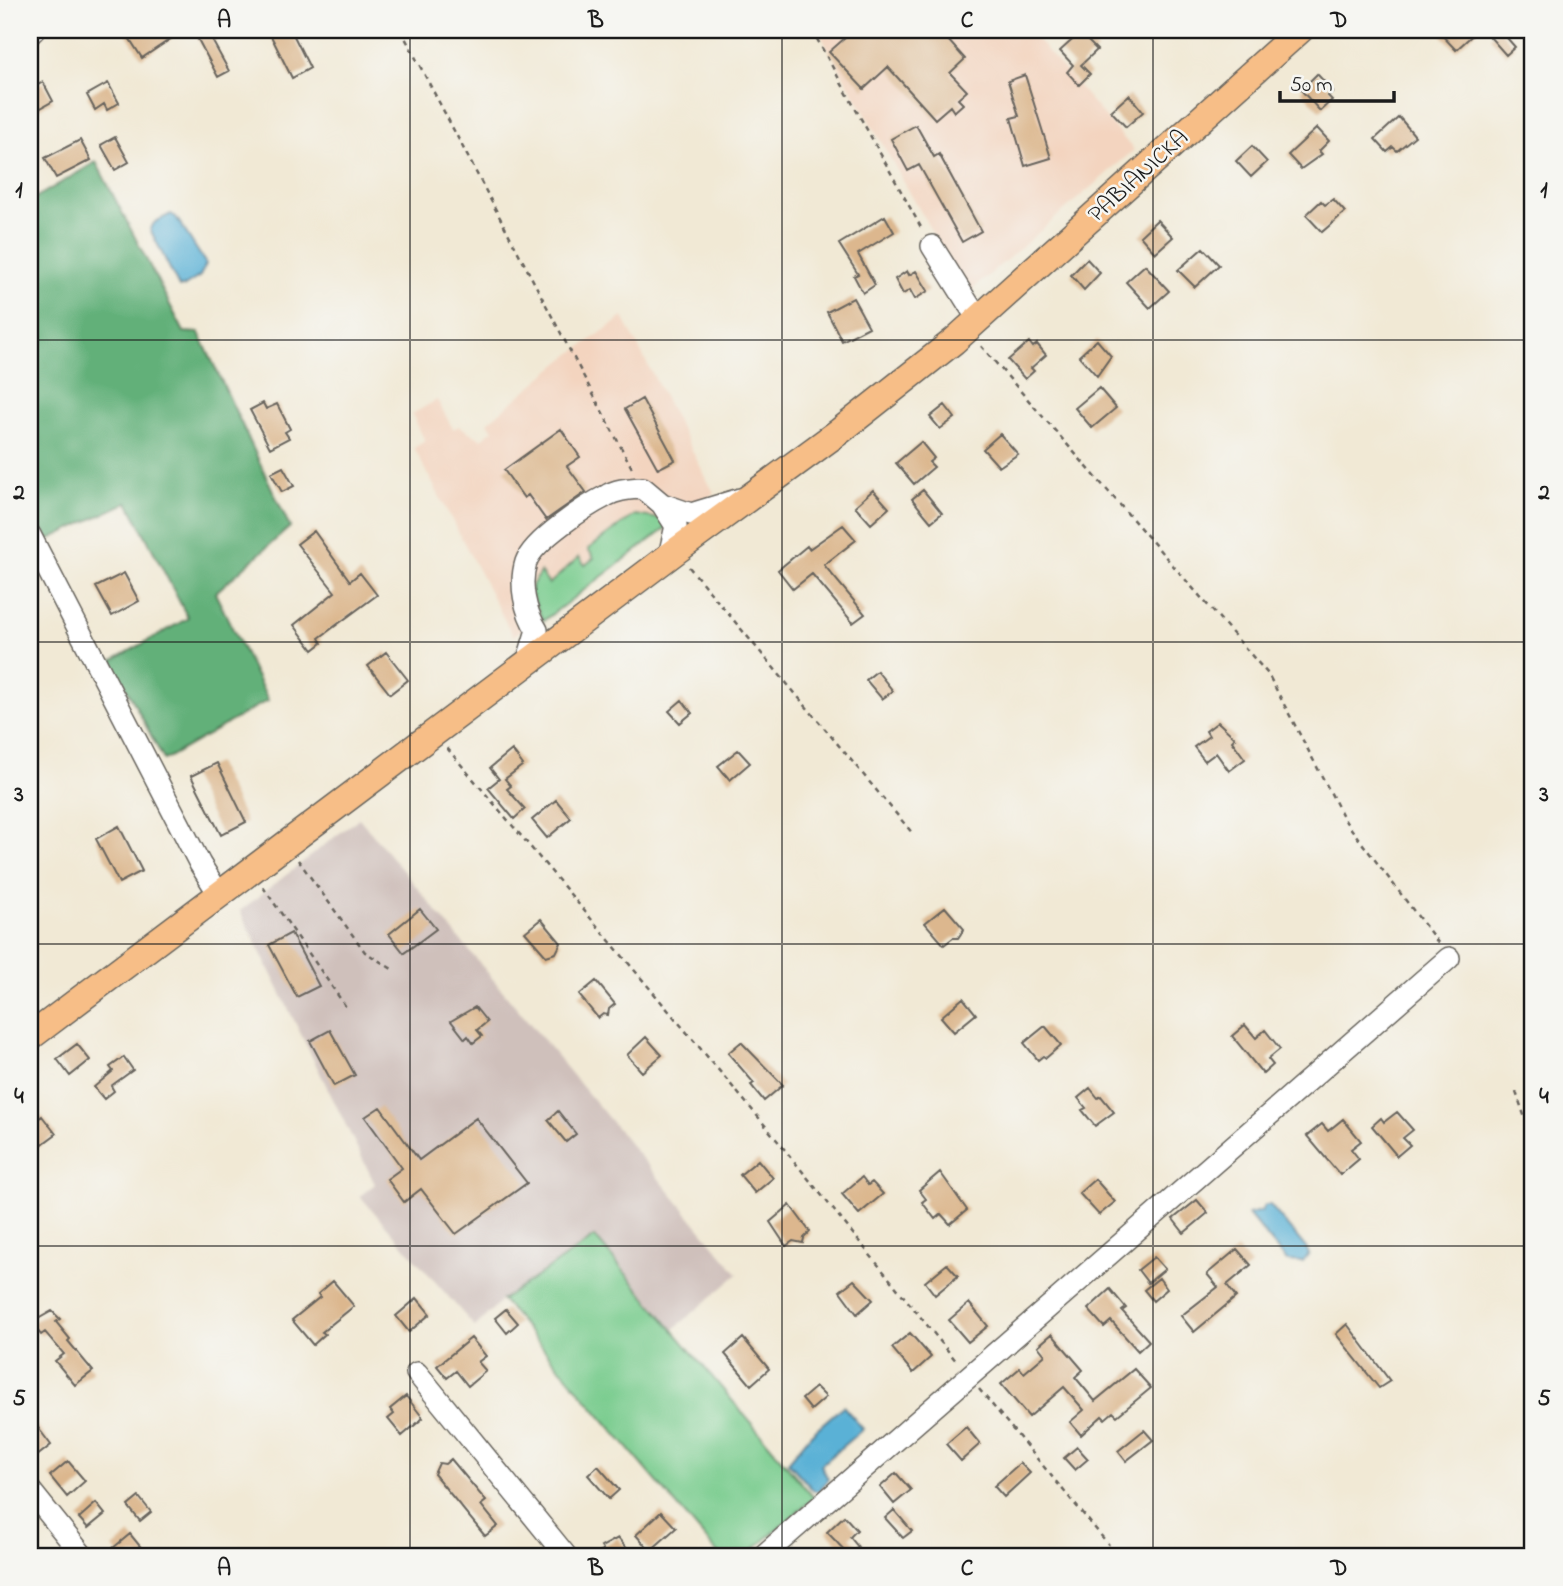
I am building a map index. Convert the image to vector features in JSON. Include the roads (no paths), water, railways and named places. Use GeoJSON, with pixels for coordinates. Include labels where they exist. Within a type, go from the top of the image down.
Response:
{"type":"FeatureCollection","features":[{"type":"Feature","properties":{"kind":"main road","name":"PABIANICKA"},"geometry":{"type":"LineString","coordinates":[[30,1038],[527,663],[550,634],[672,553],[840,431],[975,325],[1300,30]]}},
{"type":"Feature","properties":{"kind":"street"},"geometry":{"type":"LineString","coordinates":[[30,34],[34,30]]}},
{"type":"Feature","properties":{"kind":"street"},"geometry":{"type":"LineString","coordinates":[[932,246],[975,325]]}},
{"type":"Feature","properties":{"kind":"street"},"geometry":{"type":"LineString","coordinates":[[550,634],[528,613],[523,587],[526,561],[538,544],[607,495],[643,488],[662,504],[676,526],[672,553]]}},
{"type":"Feature","properties":{"kind":"street"},"geometry":{"type":"LineString","coordinates":[[662,504],[691,514],[749,496]]}},
{"type":"Feature","properties":{"kind":"street"},"geometry":{"type":"LineString","coordinates":[[30,535],[200,864],[219,894]]}},
{"type":"Feature","properties":{"kind":"street"},"geometry":{"type":"LineString","coordinates":[[763,1556],[1449,958]]}},
{"type":"Feature","properties":{"kind":"street"},"geometry":{"type":"LineString","coordinates":[[417,1373],[566,1556]]}},
{"type":"Feature","properties":{"kind":"street"},"geometry":{"type":"LineString","coordinates":[[30,1490],[83,1556]]}},
{"type":"Feature","properties":{"kind":"water"},"geometry":{"type":"Polygon","coordinates":[[[171,214],[176,217],[206,264],[200,276],[183,287],[179,287],[150,229],[155,222],[171,214]]]}},
{"type":"Feature","properties":{"kind":"water"},"geometry":{"type":"Polygon","coordinates":[[[1265,1205],[1270,1205],[1306,1248],[1309,1254],[1303,1262],[1287,1261],[1248,1214],[1261,1211],[1265,1205]]]}},
{"type":"Feature","properties":{"kind":"water"},"geometry":{"type":"Polygon","coordinates":[[[843,1406],[863,1429],[821,1465],[828,1479],[819,1491],[814,1491],[788,1462],[811,1434],[843,1406]]]}}]}
